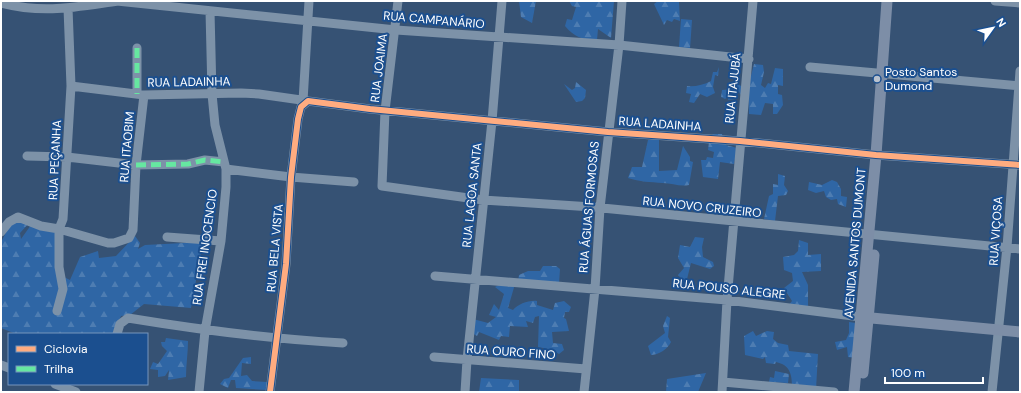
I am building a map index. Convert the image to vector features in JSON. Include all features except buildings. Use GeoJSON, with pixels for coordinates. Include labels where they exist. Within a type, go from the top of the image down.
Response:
{"type":"FeatureCollection","features":[{"type":"Feature","properties":{"kind":"main road","name":"AVENIDA SANTOS DUMONT"},"geometry":{"type":"LineString","coordinates":[[861,392],[865,317],[885,73],[887,1]]}},
{"type":"Feature","properties":{"kind":"main road","name":"AVENIDA SANTOS DUMONT"},"geometry":{"type":"LineString","coordinates":[[885,73],[894,1]]}},
{"type":"Feature","properties":{"kind":"main road","name":"AVENIDA SANTOS DUMONT"},"geometry":{"type":"LineString","coordinates":[[854,392],[865,317]]}},
{"type":"Feature","properties":{"kind":"main road","name":"RUA POUSO ALEGRE"},"geometry":{"type":"LineString","coordinates":[[865,317],[1020,332]]}},
{"type":"Feature","properties":{"kind":"street","name":"RUA CAMPANÁRIO"},"geometry":{"type":"LineString","coordinates":[[1,3],[24,9],[52,10],[117,1],[396,30],[619,45],[748,59]]}},
{"type":"Feature","properties":{"kind":"street","name":"RUA BELA VISTA"},"geometry":{"type":"LineString","coordinates":[[270,392],[286,264],[291,177],[298,119],[304,103],[309,1]]}},
{"type":"Feature","properties":{"kind":"street","name":"RUA JOAIMA"},"geometry":{"type":"LineString","coordinates":[[382,186],[385,111],[396,30],[398,1]]}},
{"type":"Feature","properties":{"kind":"street","name":"RUA LAGOA SANTA"},"geometry":{"type":"LineString","coordinates":[[465,392],[492,121],[502,1]]}},
{"type":"Feature","properties":{"kind":"street","name":"RUA ÁGUAS FORMOSAS"},"geometry":{"type":"LineString","coordinates":[[584,392],[595,289],[600,208],[619,45],[622,1]]}},
{"type":"Feature","properties":{"kind":"street","name":"RUA ITAJUBÁ"},"geometry":{"type":"LineString","coordinates":[[722,387],[727,300],[753,1]]}},
{"type":"Feature","properties":{"kind":"street"},"geometry":{"type":"LineString","coordinates":[[995,1],[1020,3]]}},
{"type":"Feature","properties":{"kind":"street","name":"RUA PEÇANHA"},"geometry":{"type":"LineString","coordinates":[[58,311],[63,289],[59,267],[59,229],[64,218],[71,86],[68,8]]}},
{"type":"Feature","properties":{"kind":"street","name":"RUA FREI INOCENCIO"},"geometry":{"type":"LineString","coordinates":[[199,392],[205,331],[221,241],[225,165],[215,125],[212,94],[210,11]]}},
{"type":"Feature","properties":{"kind":"street","name":"RUA ITAOBIM"},"geometry":{"type":"LineString","coordinates":[[59,229],[108,243],[122,241],[129,238],[133,230],[140,95],[137,48]]}},
{"type":"Feature","properties":{"kind":"street"},"geometry":{"type":"LineString","coordinates":[[810,67],[1019,86]]}},
{"type":"Feature","properties":{"kind":"street","name":"RUA VIÇOSA"},"geometry":{"type":"LineString","coordinates":[[992,392],[1000,331],[1016,165],[1020,71]]}},
{"type":"Feature","properties":{"kind":"street","name":"RUA LADAINHA"},"geometry":{"type":"LineString","coordinates":[[71,86],[140,95],[259,94],[304,103],[608,132],[740,140],[879,155],[1016,165]]}},
{"type":"Feature","properties":{"kind":"street"},"geometry":{"type":"LineString","coordinates":[[27,156],[67,157],[136,165],[188,164],[205,160],[291,177],[354,182]]}},
{"type":"Feature","properties":{"kind":"street","name":"RUA NOVO CRUZEIRO"},"geometry":{"type":"LineString","coordinates":[[382,186],[483,200],[600,208],[1020,249]]}},
{"type":"Feature","properties":{"kind":"street"},"geometry":{"type":"LineString","coordinates":[[1,232],[9,222],[18,217],[36,225],[59,229]]}},
{"type":"Feature","properties":{"kind":"street"},"geometry":{"type":"LineString","coordinates":[[168,237],[221,241]]}},
{"type":"Feature","properties":{"kind":"street","name":"RUA POUSO ALEGRE"},"geometry":{"type":"LineString","coordinates":[[435,276],[727,300],[865,317]]}},
{"type":"Feature","properties":{"kind":"street"},"geometry":{"type":"LineString","coordinates":[[117,333],[120,324],[128,318],[205,331],[276,339],[343,343]]}},
{"type":"Feature","properties":{"kind":"street","name":"RUA OURO FINO"},"geometry":{"type":"LineString","coordinates":[[434,357],[586,369]]}},
{"type":"Feature","properties":{"kind":"street"},"geometry":{"type":"LineString","coordinates":[[58,385],[76,392]]}},
{"type":"Feature","properties":{"kind":"street"},"geometry":{"type":"LineString","coordinates":[[722,387],[834,392]]}},
{"type":"Feature","properties":{"kind":"green space"},"geometry":{"type":"Polygon","coordinates":[[[519,1],[536,1],[532,23],[521,17],[519,1]]]}},
{"type":"Feature","properties":{"kind":"green space"},"geometry":{"type":"Polygon","coordinates":[[[569,1],[614,1],[611,38],[598,29],[597,40],[583,38],[572,33],[565,26],[567,19],[572,20],[576,7],[572,6],[569,1]]]}},
{"type":"Feature","properties":{"kind":"green space"},"geometry":{"type":"Polygon","coordinates":[[[658,1],[679,2],[680,21],[674,19],[672,22],[667,20],[664,25],[654,4],[658,1]]]}},
{"type":"Feature","properties":{"kind":"green space"},"geometry":{"type":"Polygon","coordinates":[[[681,19],[692,20],[690,49],[679,47],[681,19]]]}},
{"type":"Feature","properties":{"kind":"green space"},"geometry":{"type":"Polygon","coordinates":[[[754,64],[763,65],[764,72],[761,85],[765,88],[768,83],[771,84],[775,68],[783,69],[783,86],[778,85],[778,94],[782,95],[783,105],[777,114],[773,114],[773,104],[765,103],[761,115],[749,114],[748,77],[751,76],[754,64]]]}},
{"type":"Feature","properties":{"kind":"green space"},"geometry":{"type":"Polygon","coordinates":[[[719,67],[718,76],[715,75],[713,87],[715,93],[707,97],[700,94],[694,103],[689,102],[691,94],[686,93],[687,86],[705,84],[711,81],[713,72],[717,72],[719,67]]]}},
{"type":"Feature","properties":{"kind":"green space"},"geometry":{"type":"Polygon","coordinates":[[[576,82],[586,90],[585,98],[582,101],[576,102],[564,84],[572,90],[575,88],[576,82]]]}},
{"type":"Feature","properties":{"kind":"green space"},"geometry":{"type":"Polygon","coordinates":[[[738,84],[744,88],[740,95],[739,91],[737,93],[737,99],[728,100],[728,97],[725,99],[721,97],[722,90],[734,89],[738,84]]]}},
{"type":"Feature","properties":{"kind":"green space"},"geometry":{"type":"Polygon","coordinates":[[[713,134],[722,134],[726,145],[737,148],[734,164],[720,162],[718,179],[703,177],[701,160],[706,160],[707,157],[713,158],[714,152],[708,150],[709,142],[705,141],[713,134]]]}},
{"type":"Feature","properties":{"kind":"green space"},"geometry":{"type":"Polygon","coordinates":[[[659,138],[659,171],[677,170],[683,146],[690,157],[690,161],[693,162],[689,185],[682,186],[666,183],[645,182],[628,178],[632,167],[642,167],[648,140],[659,138]]]}},
{"type":"Feature","properties":{"kind":"green space"},"geometry":{"type":"Polygon","coordinates":[[[778,174],[785,176],[784,185],[788,191],[786,195],[778,196],[775,221],[764,219],[769,196],[773,194],[773,184],[778,185],[778,174]]]}},
{"type":"Feature","properties":{"kind":"green space"},"geometry":{"type":"Polygon","coordinates":[[[832,180],[837,182],[841,189],[841,196],[847,197],[846,207],[838,204],[837,199],[831,200],[826,197],[824,191],[816,193],[808,190],[809,182],[822,185],[832,180]]]}},
{"type":"Feature","properties":{"kind":"green space"},"geometry":{"type":"Polygon","coordinates":[[[18,220],[29,223],[20,233],[21,239],[31,225],[57,231],[64,277],[70,280],[80,257],[98,251],[99,258],[116,256],[135,236],[140,243],[138,249],[145,245],[203,242],[191,308],[144,304],[130,315],[121,316],[114,333],[14,333],[1,328],[1,242],[11,223],[18,220]]]}},
{"type":"Feature","properties":{"kind":"green space"},"geometry":{"type":"Polygon","coordinates":[[[695,237],[704,238],[702,247],[703,257],[713,262],[714,266],[710,269],[691,263],[686,283],[678,275],[684,268],[678,258],[680,245],[690,247],[695,237]]]}},
{"type":"Feature","properties":{"kind":"green space"},"geometry":{"type":"Polygon","coordinates":[[[799,240],[808,243],[808,255],[821,254],[821,271],[802,272],[808,285],[808,306],[788,306],[792,301],[784,288],[793,281],[792,273],[784,270],[783,257],[794,255],[798,251],[799,240]]]}},
{"type":"Feature","properties":{"kind":"green space"},"geometry":{"type":"Polygon","coordinates":[[[543,266],[556,266],[560,269],[559,284],[518,281],[519,275],[528,271],[540,271],[543,266]]]}},
{"type":"Feature","properties":{"kind":"green space"},"geometry":{"type":"Polygon","coordinates":[[[503,283],[515,284],[508,308],[513,310],[521,304],[534,301],[537,301],[537,305],[553,310],[555,303],[564,301],[571,307],[569,312],[565,312],[564,318],[566,319],[569,331],[552,332],[553,343],[562,344],[564,350],[559,354],[553,350],[538,347],[539,316],[535,317],[533,323],[526,321],[528,327],[510,326],[509,337],[501,336],[499,340],[479,332],[477,336],[472,333],[473,319],[488,323],[496,317],[489,315],[494,304],[499,310],[504,294],[495,287],[503,283]]]}},
{"type":"Feature","properties":{"kind":"green space"},"geometry":{"type":"Polygon","coordinates":[[[667,316],[670,318],[668,337],[671,342],[668,347],[662,351],[651,355],[648,346],[665,333],[663,326],[667,316]]]}},
{"type":"Feature","properties":{"kind":"green space"},"geometry":{"type":"Polygon","coordinates":[[[849,322],[856,323],[854,358],[848,357],[847,347],[837,350],[835,342],[846,340],[849,333],[849,322]]]}},
{"type":"Feature","properties":{"kind":"green space"},"geometry":{"type":"Polygon","coordinates":[[[753,331],[756,336],[767,331],[774,332],[773,339],[778,343],[788,345],[789,351],[818,354],[816,389],[792,387],[791,374],[784,365],[776,362],[775,364],[766,363],[765,357],[763,359],[745,355],[744,336],[753,331]]]}},
{"type":"Feature","properties":{"kind":"green space"},"geometry":{"type":"Polygon","coordinates":[[[166,338],[188,341],[186,377],[168,380],[169,370],[165,376],[158,377],[158,370],[150,369],[153,362],[158,364],[167,351],[162,346],[161,342],[165,342],[166,338]]]}},
{"type":"Feature","properties":{"kind":"green space"},"geometry":{"type":"Polygon","coordinates":[[[251,357],[251,364],[242,363],[241,376],[247,375],[252,381],[267,382],[267,390],[236,388],[235,380],[231,380],[228,388],[220,384],[224,379],[229,378],[243,358],[251,357]]]}},
{"type":"Feature","properties":{"kind":"green space"},"geometry":{"type":"Polygon","coordinates":[[[775,371],[789,374],[788,383],[769,382],[770,377],[774,378],[775,371]]]}},
{"type":"Feature","properties":{"kind":"green space"},"geometry":{"type":"Polygon","coordinates":[[[706,373],[698,392],[666,392],[667,379],[706,373]]]}},
{"type":"Feature","properties":{"kind":"green space"},"geometry":{"type":"Polygon","coordinates":[[[481,378],[519,380],[519,392],[479,392],[481,378]]]}},
{"type":"Feature","properties":{"kind":"marked path"},"geometry":{"type":"LineString","coordinates":[[137,48],[137,94]]}},
{"type":"Feature","properties":{"kind":"marked path"},"geometry":{"type":"LineString","coordinates":[[136,165],[188,164],[205,160],[224,162]]}},
{"type":"Feature","properties":{"kind":"cycle path"},"geometry":{"type":"LineString","coordinates":[[270,392],[286,264],[291,177],[298,119],[301,107],[308,101],[370,109],[608,132],[740,141],[876,155],[1020,165]]}},
{"type":"Feature","properties":{"kind":"place","name":"Posto Santos Dumond"},"geometry":{"type":"Point","coordinates":[877,79]}}]}
